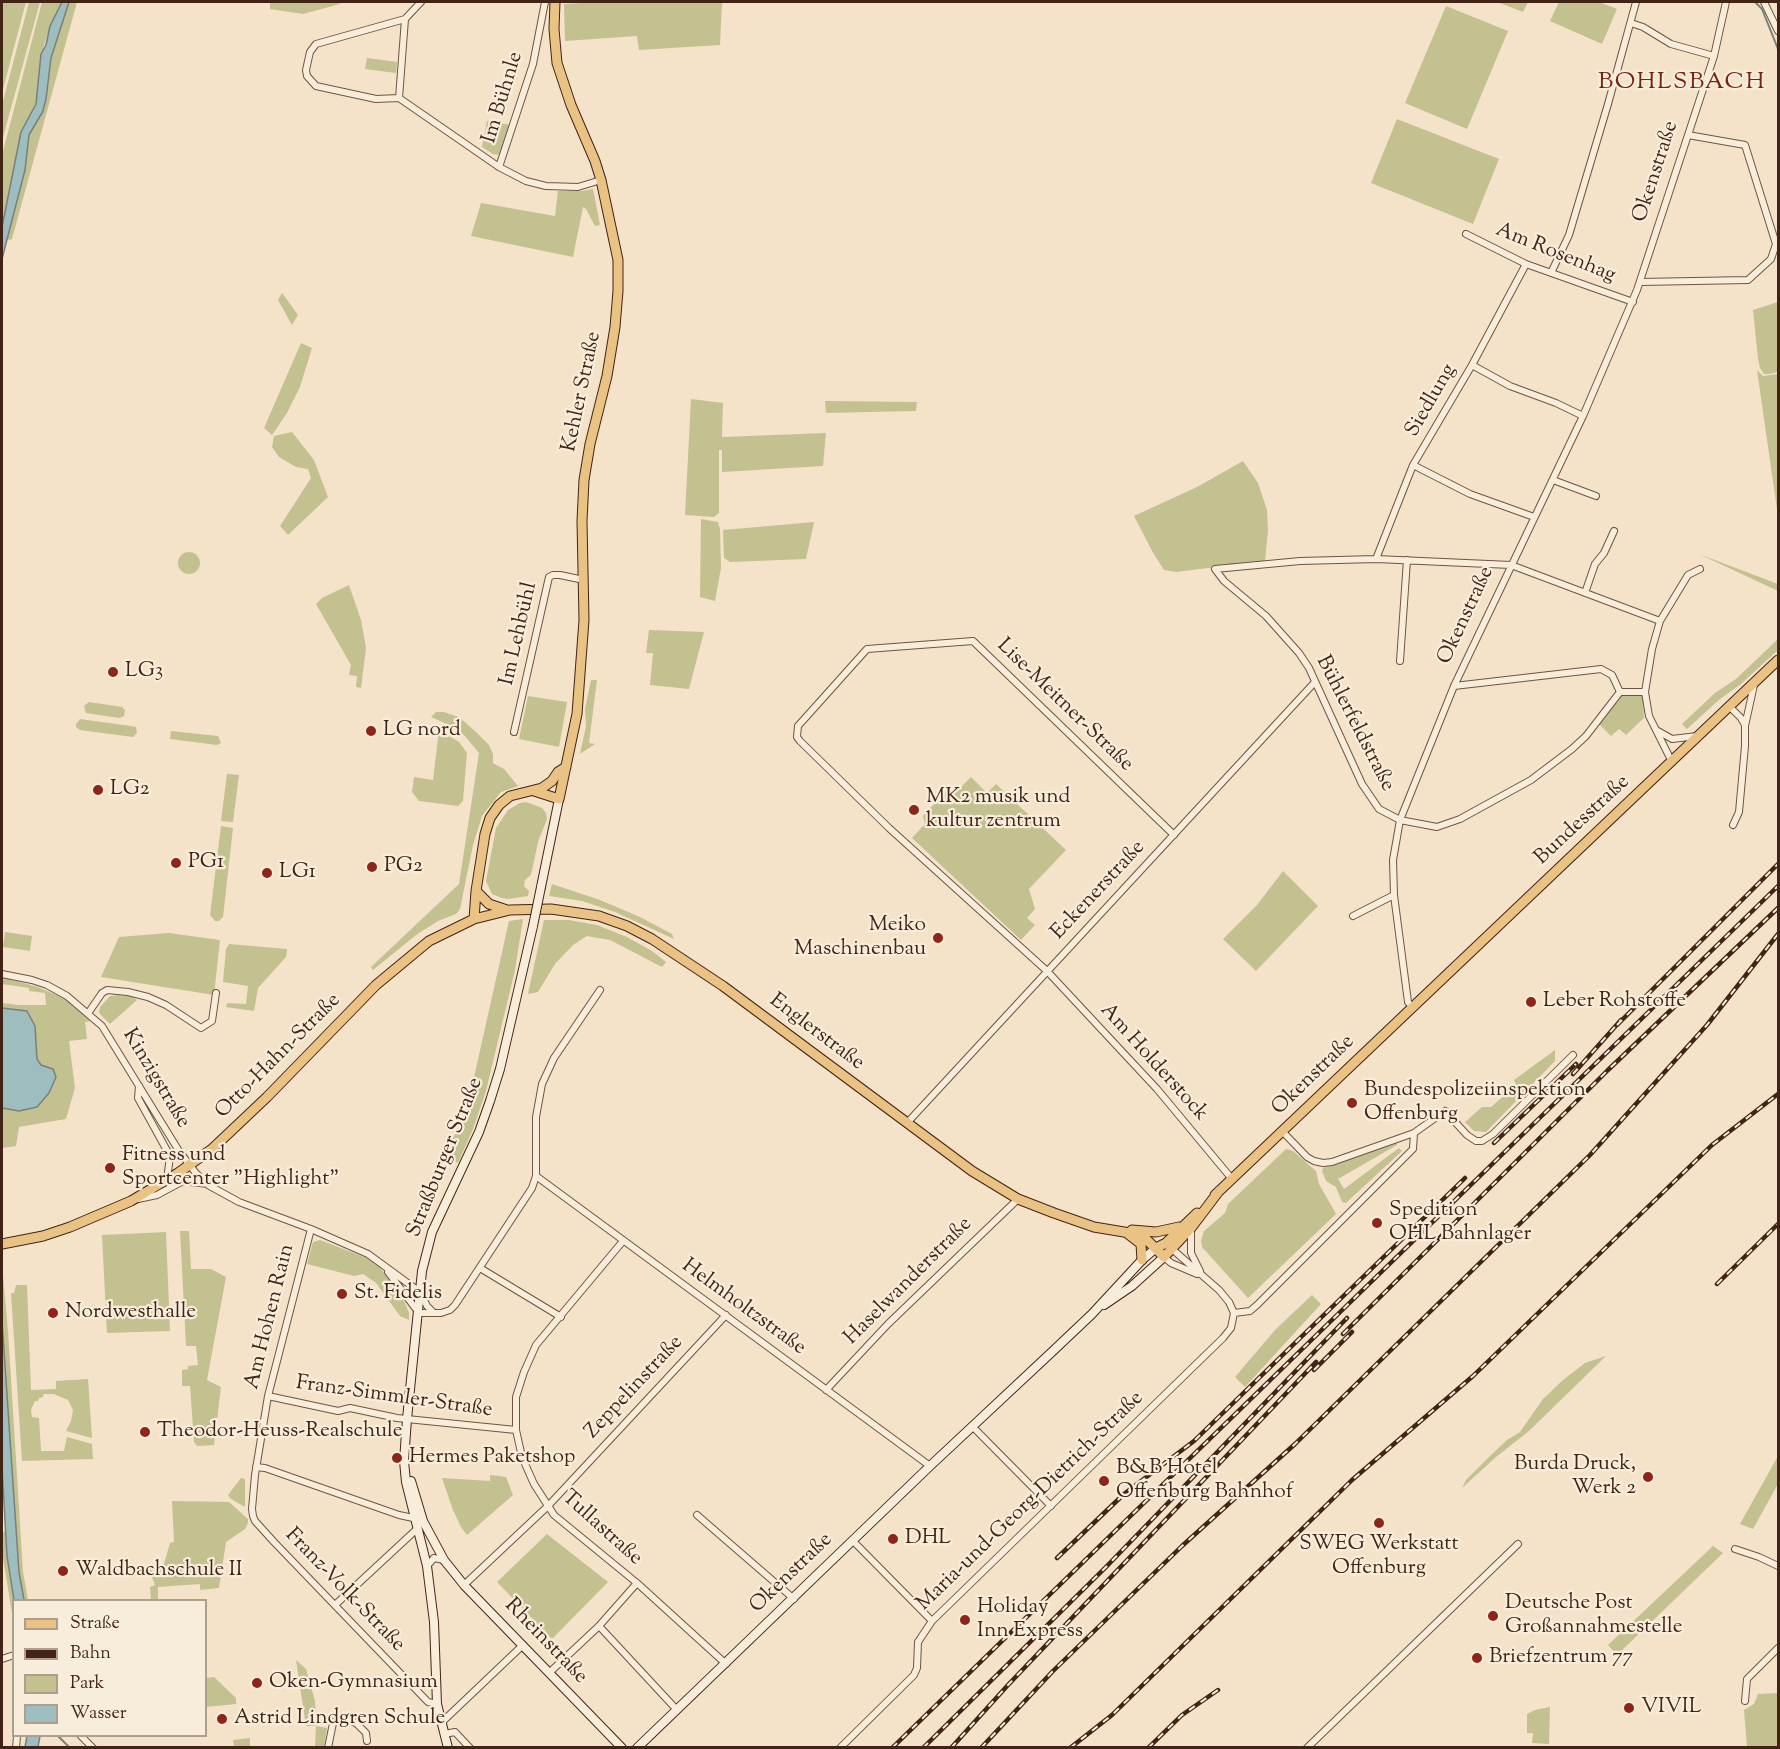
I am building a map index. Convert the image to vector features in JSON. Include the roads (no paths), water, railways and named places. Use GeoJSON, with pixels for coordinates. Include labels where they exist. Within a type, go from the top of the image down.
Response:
{"type":"FeatureCollection","features":[{"type":"Feature","properties":{"kind":"main road","name":"Kehler Straße"},"geometry":{"type":"LineString","coordinates":[[555,2],[555,49],[559,70],[571,105],[596,161],[618,260],[615,327],[609,366],[590,444],[584,480],[582,521],[584,620],[580,684],[577,714],[559,798]]}},
{"type":"Feature","properties":{"kind":"main road","name":"Bundesstraße"},"geometry":{"type":"LineString","coordinates":[[1412,1007],[1779,660]]}},
{"type":"Feature","properties":{"kind":"main road"},"geometry":{"type":"LineString","coordinates":[[474,919],[485,834],[490,818],[499,805],[510,796],[534,791],[552,781],[558,772],[566,767]]}},
{"type":"Feature","properties":{"kind":"main road"},"geometry":{"type":"LineString","coordinates":[[534,791],[559,798]]}},
{"type":"Feature","properties":{"kind":"main road","name":"Straßburger Straße"},"geometry":{"type":"LineString","coordinates":[[448,1748],[437,1704],[434,1622],[427,1566],[419,1523],[408,1496],[404,1461],[420,1292],[432,1232],[479,1132],[500,1069],[533,926],[559,798]]}},
{"type":"Feature","properties":{"kind":"main road"},"geometry":{"type":"LineString","coordinates":[[476,891],[489,904],[510,910]]}},
{"type":"Feature","properties":{"kind":"main road","name":"Englerstraße"},"geometry":{"type":"LineString","coordinates":[[474,919],[510,910],[551,909],[599,916],[627,926],[652,939],[723,986],[972,1171],[1018,1199],[1094,1227],[1123,1231],[1146,1239],[1164,1257]]}},
{"type":"Feature","properties":{"kind":"main road","name":"Otto-Hahn-Straße"},"geometry":{"type":"LineString","coordinates":[[4,1244],[43,1236],[70,1227],[130,1202],[190,1165],[212,1149],[267,1097],[400,963],[436,936],[474,919]]}},
{"type":"Feature","properties":{"kind":"main road","name":"Okenstraße"},"geometry":{"type":"LineString","coordinates":[[1092,1314],[1132,1286],[1164,1257],[1169,1246],[1219,1191],[1412,1007]]}},
{"type":"Feature","properties":{"kind":"main road","name":"Englerstraße"},"geometry":{"type":"LineString","coordinates":[[1123,1231],[1138,1229],[1156,1232],[1189,1225]]}},
{"type":"Feature","properties":{"kind":"main road"},"geometry":{"type":"LineString","coordinates":[[1123,1231],[1141,1244],[1142,1260]]}},
{"type":"Feature","properties":{"kind":"main road"},"geometry":{"type":"LineString","coordinates":[[1156,1232],[1169,1246]]}},
{"type":"Feature","properties":{"kind":"main road","name":"Okenstraße"},"geometry":{"type":"LineString","coordinates":[[637,1748],[930,1466],[1092,1314],[1142,1260],[1156,1248],[1169,1246]]}},
{"type":"Feature","properties":{"kind":"main road","name":"Rheinstraße"},"geometry":{"type":"LineString","coordinates":[[419,1523],[464,1585],[622,1748]]}},
{"type":"Feature","properties":{"kind":"street"},"geometry":{"type":"LineString","coordinates":[[421,2],[405,19],[316,44],[310,52],[307,76],[316,86],[376,99],[399,98],[499,167],[526,181],[546,186],[578,187],[601,180]]}},
{"type":"Feature","properties":{"kind":"street","name":"Im Bühnle"},"geometry":{"type":"LineString","coordinates":[[499,167],[533,64],[545,2]]}},
{"type":"Feature","properties":{"kind":"street"},"geometry":{"type":"LineString","coordinates":[[1630,2],[1634,9]]}},
{"type":"Feature","properties":{"kind":"street"},"geometry":{"type":"LineString","coordinates":[[1551,273],[1569,235],[1636,2]]}},
{"type":"Feature","properties":{"kind":"street","name":"Okenstraße"},"geometry":{"type":"LineString","coordinates":[[1412,1007],[1408,1002],[1394,895],[1393,860],[1400,820],[1454,686],[1583,416],[1641,282],[1714,56],[1726,2]]}},
{"type":"Feature","properties":{"kind":"street"},"geometry":{"type":"LineString","coordinates":[[1764,2],[1779,31]]}},
{"type":"Feature","properties":{"kind":"street"},"geometry":{"type":"LineString","coordinates":[[399,98],[405,19]]}},
{"type":"Feature","properties":{"kind":"street"},"geometry":{"type":"LineString","coordinates":[[1631,23],[1643,27],[1671,44],[1714,56]]}},
{"type":"Feature","properties":{"kind":"street"},"geometry":{"type":"LineString","coordinates":[[1641,282],[1748,280],[1771,259],[1776,244],[1745,145],[1688,135]]}},
{"type":"Feature","properties":{"kind":"street","name":"Am Rosenhag"},"geometry":{"type":"LineString","coordinates":[[1466,234],[1526,264],[1633,302]]}},
{"type":"Feature","properties":{"kind":"street","name":"Siedlung"},"geometry":{"type":"LineString","coordinates":[[1376,559],[1413,465],[1472,365],[1526,264]]}},
{"type":"Feature","properties":{"kind":"street"},"geometry":{"type":"LineString","coordinates":[[1472,365],[1510,386],[1583,416]]}},
{"type":"Feature","properties":{"kind":"street"},"geometry":{"type":"LineString","coordinates":[[1413,465],[1470,494],[1534,517]]}},
{"type":"Feature","properties":{"kind":"street"},"geometry":{"type":"LineString","coordinates":[[1553,480],[1596,496]]}},
{"type":"Feature","properties":{"kind":"street"},"geometry":{"type":"LineString","coordinates":[[1585,593],[1595,564],[1604,553],[1614,531]]}},
{"type":"Feature","properties":{"kind":"street","name":"Bühlerfeldstraße"},"geometry":{"type":"LineString","coordinates":[[1400,820],[1379,809],[1362,784],[1309,668],[1299,652],[1266,616],[1224,581],[1215,569],[1300,561],[1376,559],[1511,565],[1660,621]]}},
{"type":"Feature","properties":{"kind":"street"},"geometry":{"type":"LineString","coordinates":[[1400,661],[1407,560]]}},
{"type":"Feature","properties":{"kind":"street"},"geometry":{"type":"LineString","coordinates":[[1672,762],[1649,716],[1645,692],[1652,649],[1660,621],[1688,575],[1700,569]]}},
{"type":"Feature","properties":{"kind":"street","name":"Im Lehbühl"},"geometry":{"type":"LineString","coordinates":[[514,732],[549,577],[560,575],[584,580]]}},
{"type":"Feature","properties":{"kind":"street","name":"Lise-Meitner-Straße"},"geometry":{"type":"LineString","coordinates":[[1047,971],[889,828],[797,737],[798,726],[867,650],[973,641],[1173,835]]}},
{"type":"Feature","properties":{"kind":"street"},"geometry":{"type":"LineString","coordinates":[[1454,686],[1601,669],[1612,675],[1620,692]]}},
{"type":"Feature","properties":{"kind":"street","name":"Eckenerstraße"},"geometry":{"type":"LineString","coordinates":[[907,1123],[1315,682]]}},
{"type":"Feature","properties":{"kind":"street"},"geometry":{"type":"LineString","coordinates":[[1733,825],[1737,819],[1741,795],[1745,726],[1754,683]]}},
{"type":"Feature","properties":{"kind":"street"},"geometry":{"type":"LineString","coordinates":[[1620,692],[1645,692]]}},
{"type":"Feature","properties":{"kind":"street"},"geometry":{"type":"LineString","coordinates":[[1400,820],[1437,827],[1460,819],[1531,780],[1579,742],[1620,692]]}},
{"type":"Feature","properties":{"kind":"street"},"geometry":{"type":"LineString","coordinates":[[1729,706],[1741,718],[1745,726]]}},
{"type":"Feature","properties":{"kind":"street"},"geometry":{"type":"LineString","coordinates":[[1655,729],[1672,739],[1699,736]]}},
{"type":"Feature","properties":{"kind":"street"},"geometry":{"type":"LineString","coordinates":[[1353,916],[1394,895]]}},
{"type":"Feature","properties":{"kind":"street","name":"Am Holderstock"},"geometry":{"type":"LineString","coordinates":[[1047,971],[1157,1089],[1232,1179]]}},
{"type":"Feature","properties":{"kind":"street","name":"Kinzigstraße"},"geometry":{"type":"LineString","coordinates":[[2,974],[47,985],[67,996],[88,1012],[110,1037],[190,1165],[208,1185]]}},
{"type":"Feature","properties":{"kind":"street","name":"Kinzigstraße"},"geometry":{"type":"LineString","coordinates":[[88,1012],[102,993],[107,990],[128,992],[158,1001],[182,1014],[196,1027],[201,1028],[212,1021],[216,993]]}},
{"type":"Feature","properties":{"kind":"street"},"geometry":{"type":"LineString","coordinates":[[384,1267],[419,1313],[441,1313],[450,1310],[529,1195],[536,1176],[536,1117],[542,1084],[554,1058],[600,990]]}},
{"type":"Feature","properties":{"kind":"street"},"geometry":{"type":"LineString","coordinates":[[1282,1131],[1307,1157],[1323,1163],[1332,1162],[1414,1132],[1445,1111],[1467,1135],[1476,1141],[1482,1141],[1493,1134],[1573,1055]]}},
{"type":"Feature","properties":{"kind":"street"},"geometry":{"type":"LineString","coordinates":[[139,1085],[138,1098],[170,1156],[167,1180]]}},
{"type":"Feature","properties":{"kind":"street"},"geometry":{"type":"LineString","coordinates":[[1169,1246],[1229,1302],[1234,1313],[1250,1311],[1413,1149],[1414,1132]]}},
{"type":"Feature","properties":{"kind":"street","name":"Helmholtzstraße"},"geometry":{"type":"LineString","coordinates":[[536,1176],[930,1466]]}},
{"type":"Feature","properties":{"kind":"street"},"geometry":{"type":"LineString","coordinates":[[130,1202],[157,1195],[183,1181],[208,1185],[239,1202],[311,1229],[368,1254],[420,1292],[433,1312]]}},
{"type":"Feature","properties":{"kind":"street","name":"Haselwanderstraße"},"geometry":{"type":"LineString","coordinates":[[826,1390],[888,1324],[1018,1199]]}},
{"type":"Feature","properties":{"kind":"street"},"geometry":{"type":"LineString","coordinates":[[1189,1225],[1191,1253],[1203,1276]]}},
{"type":"Feature","properties":{"kind":"street","name":"Am Hohen Rain"},"geometry":{"type":"LineString","coordinates":[[255,1521],[252,1509],[256,1467],[268,1396],[311,1229]]}},
{"type":"Feature","properties":{"kind":"street","name":"Tullastraße"},"geometry":{"type":"LineString","coordinates":[[623,1241],[537,1345],[524,1372],[516,1397],[516,1430],[522,1457],[534,1484],[560,1521],[637,1583],[726,1664]]}},
{"type":"Feature","properties":{"kind":"street"},"geometry":{"type":"LineString","coordinates":[[1164,1257],[1171,1263],[1203,1276]]}},
{"type":"Feature","properties":{"kind":"street"},"geometry":{"type":"LineString","coordinates":[[480,1268],[561,1317]]}},
{"type":"Feature","properties":{"kind":"street"},"geometry":{"type":"LineString","coordinates":[[400,1288],[409,1293],[420,1292]]}},
{"type":"Feature","properties":{"kind":"street","name":"Maria-und-Georg-Dietrich-Straße"},"geometry":{"type":"LineString","coordinates":[[840,1748],[914,1675],[917,1668],[918,1642],[932,1621],[1223,1338],[1231,1328],[1234,1313]]}},
{"type":"Feature","properties":{"kind":"street","name":"Zeppelinstraße"},"geometry":{"type":"LineString","coordinates":[[464,1585],[548,1506],[726,1315]]}},
{"type":"Feature","properties":{"kind":"street","name":"Franz-Simmler-Straße"},"geometry":{"type":"LineString","coordinates":[[268,1396],[338,1411],[350,1408],[407,1419],[516,1430]]}},
{"type":"Feature","properties":{"kind":"street"},"geometry":{"type":"LineString","coordinates":[[972,1426],[1051,1506]]}},
{"type":"Feature","properties":{"kind":"street"},"geometry":{"type":"LineString","coordinates":[[256,1467],[266,1468],[419,1523],[335,1605]]}},
{"type":"Feature","properties":{"kind":"street"},"geometry":{"type":"LineString","coordinates":[[697,1515],[794,1599]]}},
{"type":"Feature","properties":{"kind":"street","name":"Franz-Volk-Straße"},"geometry":{"type":"LineString","coordinates":[[255,1521],[428,1702],[437,1704]]}},
{"type":"Feature","properties":{"kind":"street"},"geometry":{"type":"LineString","coordinates":[[853,1541],[932,1621]]}},
{"type":"Feature","properties":{"kind":"street"},"geometry":{"type":"LineString","coordinates":[[1307,1748],[1518,1544]]}},
{"type":"Feature","properties":{"kind":"street"},"geometry":{"type":"LineString","coordinates":[[1735,1549],[1779,1566]]}},
{"type":"Feature","properties":{"kind":"street"},"geometry":{"type":"LineString","coordinates":[[427,1566],[434,1558],[444,1560]]}},
{"type":"Feature","properties":{"kind":"street"},"geometry":{"type":"LineString","coordinates":[[550,1672],[598,1626],[637,1583]]}},
{"type":"Feature","properties":{"kind":"street"},"geometry":{"type":"LineString","coordinates":[[598,1626],[677,1710]]}},
{"type":"Feature","properties":{"kind":"street"},"geometry":{"type":"LineString","coordinates":[[441,1724],[523,1645]]}},
{"type":"Feature","properties":{"kind":"street"},"geometry":{"type":"LineString","coordinates":[[1745,1701],[1747,1679],[1779,1648]]}},
{"type":"Feature","properties":{"kind":"street"},"geometry":{"type":"LineString","coordinates":[[328,1748],[333,1723],[341,1718],[349,1719],[357,1724],[366,1733],[368,1741]]}},
{"type":"Feature","properties":{"kind":"street"},"geometry":{"type":"LineString","coordinates":[[444,1734],[455,1732],[470,1748]]}},
{"type":"Feature","properties":{"kind":"street"},"geometry":{"type":"LineString","coordinates":[[82,1737],[93,1748]]}},
{"type":"Feature","properties":{"kind":"water"},"geometry":{"type":"Polygon","coordinates":[[[62,2],[69,2],[51,58],[43,111],[29,135],[25,170],[2,259],[2,227],[21,132],[36,104],[41,54],[46,45],[50,26],[62,2]]]}},
{"type":"Feature","properties":{"kind":"water"},"geometry":{"type":"Polygon","coordinates":[[[2,1008],[27,1011],[35,1026],[37,1059],[41,1065],[53,1069],[56,1077],[49,1093],[37,1107],[19,1111],[2,1108],[2,1008]]]}},
{"type":"Feature","properties":{"kind":"water"},"geometry":{"type":"Polygon","coordinates":[[[2,1321],[19,1572],[24,1599],[14,1599],[7,1556],[2,1467],[2,1321]]]}},
{"type":"Feature","properties":{"kind":"water"},"geometry":{"type":"Polygon","coordinates":[[[27,1737],[40,1737],[38,1747],[25,1747],[27,1737]]]}},
{"type":"Feature","properties":{"kind":"waterway"},"geometry":{"type":"LineString","coordinates":[[1755,2],[1762,9],[1778,49]]}},
{"type":"Feature","properties":{"kind":"waterway"},"geometry":{"type":"LineString","coordinates":[[59,1737],[70,1748]]}},
{"type":"Feature","properties":{"kind":"railway"},"geometry":{"type":"LineString","coordinates":[[1617,1025],[1778,864]]}},
{"type":"Feature","properties":{"kind":"railway"},"geometry":{"type":"LineString","coordinates":[[892,1748],[1778,886]]}},
{"type":"Feature","properties":{"kind":"railway"},"geometry":{"type":"LineString","coordinates":[[1343,1334],[1608,1070],[1778,908]]}},
{"type":"Feature","properties":{"kind":"railway"},"geometry":{"type":"LineString","coordinates":[[981,1748],[1053,1671],[1182,1546],[1295,1444],[1590,1155],[1707,1025],[1778,934]]}},
{"type":"Feature","properties":{"kind":"railway"},"geometry":{"type":"LineString","coordinates":[[1573,1074],[1621,1020]]}},
{"type":"Feature","properties":{"kind":"railway"},"geometry":{"type":"LineString","coordinates":[[1494,1143],[1576,1064]]}},
{"type":"Feature","properties":{"kind":"railway"},"geometry":{"type":"LineString","coordinates":[[1070,1748],[1112,1715],[1352,1480],[1473,1376],[1712,1145],[1778,1094]]}},
{"type":"Feature","properties":{"kind":"railway"},"geometry":{"type":"LineString","coordinates":[[1057,1558],[1124,1494],[1194,1441],[1465,1178]]}},
{"type":"Feature","properties":{"kind":"railway"},"geometry":{"type":"LineString","coordinates":[[1717,1284],[1778,1224]]}},
{"type":"Feature","properties":{"kind":"railway"},"geometry":{"type":"LineString","coordinates":[[923,1748],[1106,1567],[1347,1318]]}},
{"type":"Feature","properties":{"kind":"railway"},"geometry":{"type":"LineString","coordinates":[[1314,1370],[1352,1332]]}},
{"type":"Feature","properties":{"kind":"railway"},"geometry":{"type":"LineString","coordinates":[[951,1748],[1008,1685],[1316,1362]]}},
{"type":"Feature","properties":{"kind":"railway"},"geometry":{"type":"LineString","coordinates":[[1148,1748],[1182,1715],[1218,1690]]}},
{"type":"Feature","properties":{"kind":"place","name":"LG3"},"geometry":{"type":"Point","coordinates":[113,672]}},
{"type":"Feature","properties":{"kind":"place","name":"LG nord"},"geometry":{"type":"Point","coordinates":[371,731]}},
{"type":"Feature","properties":{"kind":"place","name":"LG2"},"geometry":{"type":"Point","coordinates":[98,790]}},
{"type":"Feature","properties":{"kind":"place","name":"MK2 musik und kultur zentrum"},"geometry":{"type":"Point","coordinates":[914,810]}},
{"type":"Feature","properties":{"kind":"place","name":"PG1"},"geometry":{"type":"Point","coordinates":[176,863]}},
{"type":"Feature","properties":{"kind":"place","name":"PG2"},"geometry":{"type":"Point","coordinates":[372,867]}},
{"type":"Feature","properties":{"kind":"place","name":"LG1"},"geometry":{"type":"Point","coordinates":[267,873]}},
{"type":"Feature","properties":{"kind":"place","name":"Meiko Maschinenbau"},"geometry":{"type":"Point","coordinates":[938,938]}},
{"type":"Feature","properties":{"kind":"place","name":"Leber Rohstoffe"},"geometry":{"type":"Point","coordinates":[1531,1002]}},
{"type":"Feature","properties":{"kind":"place","name":"Bundespolizeiinspektion Offenburg"},"geometry":{"type":"Point","coordinates":[1352,1103]}},
{"type":"Feature","properties":{"kind":"place","name":"Fitness und Sportcenter \"Highlight\""},"geometry":{"type":"Point","coordinates":[110,1168]}},
{"type":"Feature","properties":{"kind":"place","name":"Spedition OHL Bahnlager"},"geometry":{"type":"Point","coordinates":[1377,1223]}},
{"type":"Feature","properties":{"kind":"place","name":"St. Fidelis"},"geometry":{"type":"Point","coordinates":[342,1294]}},
{"type":"Feature","properties":{"kind":"place","name":"Nordwesthalle"},"geometry":{"type":"Point","coordinates":[53,1313]}},
{"type":"Feature","properties":{"kind":"place","name":"Theodor-Heuss-Realschule"},"geometry":{"type":"Point","coordinates":[145,1432]}},
{"type":"Feature","properties":{"kind":"place","name":"Hermes Paketshop"},"geometry":{"type":"Point","coordinates":[397,1458]}},
{"type":"Feature","properties":{"kind":"place","name":"Burda Druck, Werk 2"},"geometry":{"type":"Point","coordinates":[1648,1477]}},
{"type":"Feature","properties":{"kind":"place","name":"B&B Hotel Offenburg Bahnhof"},"geometry":{"type":"Point","coordinates":[1104,1481]}},
{"type":"Feature","properties":{"kind":"place","name":"SWEG Werkstatt Offenburg"},"geometry":{"type":"Point","coordinates":[1379,1523]}},
{"type":"Feature","properties":{"kind":"place","name":"DHL"},"geometry":{"type":"Point","coordinates":[893,1539]}},
{"type":"Feature","properties":{"kind":"place","name":"Waldbachschule II"},"geometry":{"type":"Point","coordinates":[63,1571]}},
{"type":"Feature","properties":{"kind":"place","name":"Deutsche Post Großannahmestelle"},"geometry":{"type":"Point","coordinates":[1493,1616]}},
{"type":"Feature","properties":{"kind":"place","name":"Holiday Inn Express"},"geometry":{"type":"Point","coordinates":[965,1620]}},
{"type":"Feature","properties":{"kind":"place","name":"Briefzentrum 77"},"geometry":{"type":"Point","coordinates":[1477,1658]}},
{"type":"Feature","properties":{"kind":"place","name":"Oken-Gymnasium"},"geometry":{"type":"Point","coordinates":[257,1683]}},
{"type":"Feature","properties":{"kind":"place","name":"VIVIL"},"geometry":{"type":"Point","coordinates":[1629,1708]}},
{"type":"Feature","properties":{"kind":"place","name":"Astrid Lindgren Schule"},"geometry":{"type":"Point","coordinates":[222,1719]}},
{"type":"Feature","properties":{"kind":"district","name":"BOHLSBACH"},"geometry":{"type":"Point","coordinates":[1682,84]}}]}
